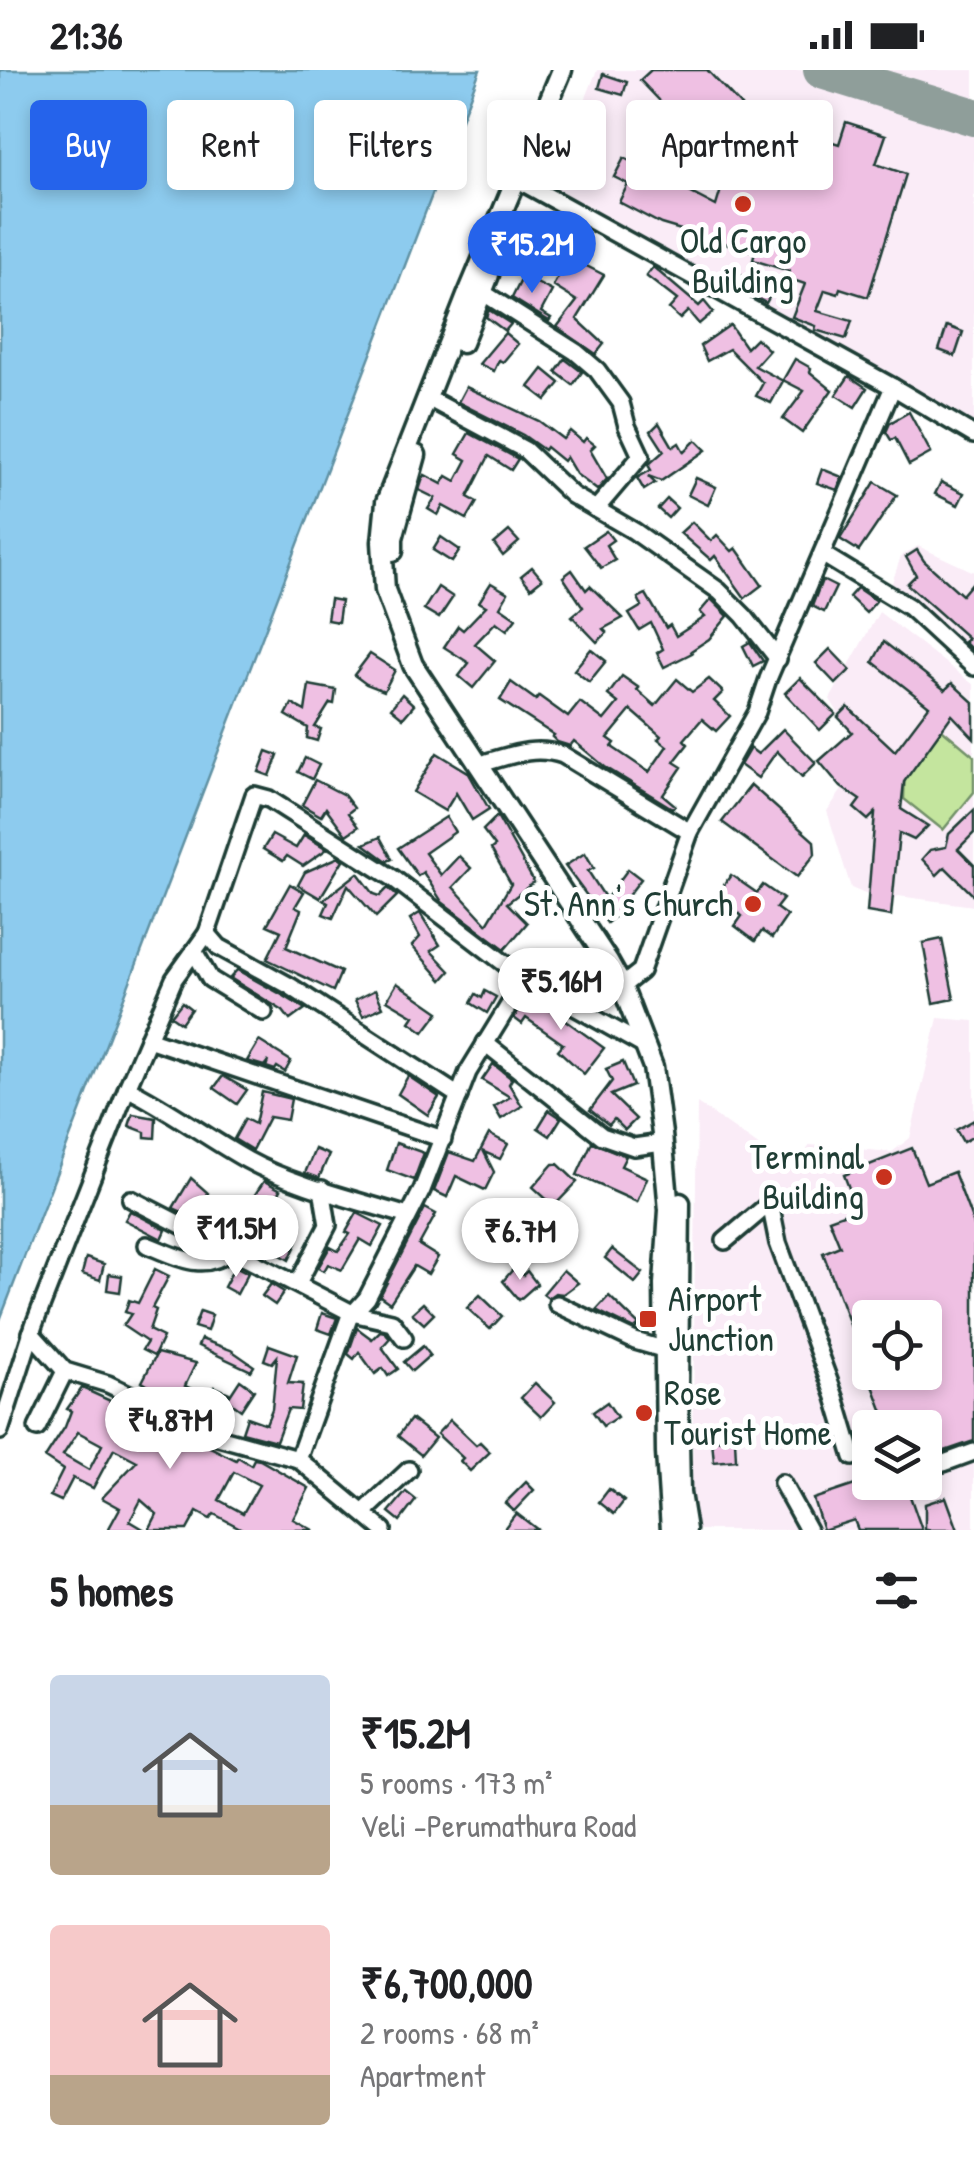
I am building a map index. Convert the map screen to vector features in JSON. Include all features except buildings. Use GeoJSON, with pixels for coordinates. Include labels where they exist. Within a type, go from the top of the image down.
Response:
{"type":"FeatureCollection","features":[{"type":"Feature","properties":{"kind":"main road"},"geometry":{"type":"LineString","coordinates":[[562,70],[386,502],[382,542],[385,590],[413,665],[626,984],[664,1078],[681,1210],[666,1350],[666,1453],[672,1530]]}},
{"type":"Feature","properties":{"kind":"main road"},"geometry":{"type":"LineString","coordinates":[[560,100],[572,70]]}},
{"type":"Feature","properties":{"kind":"main road"},"geometry":{"type":"LineString","coordinates":[[525,190],[413,462],[393,538],[395,590],[404,622],[421,658],[618,956],[653,1067],[669,1210],[680,1493],[686,1530]]}},
{"type":"Feature","properties":{"kind":"street"},"geometry":{"type":"LineString","coordinates":[[534,190],[974,435]]}},
{"type":"Feature","properties":{"kind":"street"},"geometry":{"type":"LineString","coordinates":[[482,292],[576,352],[597,370],[621,403],[642,456],[596,509]]}},
{"type":"Feature","properties":{"kind":"street"},"geometry":{"type":"LineString","coordinates":[[626,984],[641,971],[690,832],[758,712],[893,387]]}},
{"type":"Feature","properties":{"kind":"street"},"geometry":{"type":"LineString","coordinates":[[438,404],[526,450],[562,488],[634,531],[719,592],[778,659]]}},
{"type":"Feature","properties":{"kind":"street"},"geometry":{"type":"LineString","coordinates":[[822,554],[909,607],[974,667]]}},
{"type":"Feature","properties":{"kind":"street"},"geometry":{"type":"LineString","coordinates":[[488,762],[526,750],[564,754],[690,832]]}},
{"type":"Feature","properties":{"kind":"street"},"geometry":{"type":"LineString","coordinates":[[0,1431],[31,1333],[127,1088],[174,979],[207,932],[254,795],[270,799],[359,854],[455,922],[525,979],[646,1046]]}},
{"type":"Feature","properties":{"kind":"street"},"geometry":{"type":"LineString","coordinates":[[207,932],[219,947],[290,986],[459,1096]]}},
{"type":"Feature","properties":{"kind":"street"},"geometry":{"type":"LineString","coordinates":[[194,950],[210,979],[264,1012]]}},
{"type":"Feature","properties":{"kind":"street"},"geometry":{"type":"LineString","coordinates":[[298,1459],[352,1313],[366,1298],[408,1216],[468,1072],[525,979]]}},
{"type":"Feature","properties":{"kind":"street"},"geometry":{"type":"LineString","coordinates":[[148,1040],[443,1139]]}},
{"type":"Feature","properties":{"kind":"street"},"geometry":{"type":"LineString","coordinates":[[485,1044],[602,1136],[634,1147],[662,1143]]}},
{"type":"Feature","properties":{"kind":"street"},"geometry":{"type":"LineString","coordinates":[[127,1088],[160,1104],[250,1162],[322,1190],[408,1216]]}},
{"type":"Feature","properties":{"kind":"street"},"geometry":{"type":"LineString","coordinates":[[298,1282],[328,1226],[322,1190]]}},
{"type":"Feature","properties":{"kind":"street"},"geometry":{"type":"LineString","coordinates":[[131,1199],[352,1313],[392,1322],[404,1338]]}},
{"type":"Feature","properties":{"kind":"street"},"geometry":{"type":"LineString","coordinates":[[725,1241],[770,1203],[778,1243],[852,1453]]}},
{"type":"Feature","properties":{"kind":"street"},"geometry":{"type":"LineString","coordinates":[[147,1245],[199,1265],[231,1250]]}},
{"type":"Feature","properties":{"kind":"street"},"geometry":{"type":"LineString","coordinates":[[557,1304],[635,1342],[666,1350]]}},
{"type":"Feature","properties":{"kind":"street"},"geometry":{"type":"LineString","coordinates":[[31,1333],[65,1372],[108,1384],[218,1437],[298,1459],[383,1530]]}},
{"type":"Feature","properties":{"kind":"street"},"geometry":{"type":"LineString","coordinates":[[37,1428],[65,1372]]}},
{"type":"Feature","properties":{"kind":"street"},"geometry":{"type":"LineString","coordinates":[[942,1463],[974,1452]]}},
{"type":"Feature","properties":{"kind":"street"},"geometry":{"type":"LineString","coordinates":[[363,1513],[409,1470]]}},
{"type":"Feature","properties":{"kind":"street"},"geometry":{"type":"LineString","coordinates":[[782,1482],[808,1530]]}},
{"type":"Feature","properties":{"kind":"shaded area"},"geometry":{"type":"Polygon","coordinates":[[[597,70],[974,70],[974,427],[870,365],[547,196],[549,190],[606,190],[606,100],[585,100],[597,70]]]}},
{"type":"Feature","properties":{"kind":"shaded area"},"geometry":{"type":"Polygon","coordinates":[[[918,546],[974,572],[974,662],[891,586],[901,556],[918,546]]]}},
{"type":"Feature","properties":{"kind":"shaded area"},"geometry":{"type":"Polygon","coordinates":[[[879,612],[974,685],[974,906],[898,896],[889,904],[851,888],[827,811],[849,780],[859,748],[830,699],[879,612]]]}},
{"type":"Feature","properties":{"kind":"shaded area"},"geometry":{"type":"Polygon","coordinates":[[[938,1018],[974,1021],[974,1530],[697,1530],[692,1504],[697,1103],[793,1170],[810,1145],[892,1152],[910,1138],[938,1018]]]}},
{"type":"Feature","properties":{"kind":"green space"},"geometry":{"type":"Polygon","coordinates":[[[937,725],[974,756],[974,792],[943,830],[904,799],[905,763],[937,725]]]}},
{"type":"Feature","properties":{"kind":"water"},"geometry":{"type":"Polygon","coordinates":[[[0,70],[480,70],[467,104],[467,100],[314,100],[314,190],[434,190],[0,1320],[0,70]]]}},
{"type":"Feature","properties":{"kind":"taxiway"},"geometry":{"type":"LineString","coordinates":[[822,70],[974,117]]}},
{"type":"Feature","properties":{"kind":"place","name":"Old Cargo Building"},"geometry":{"type":"Point","coordinates":[743,204]}},
{"type":"Feature","properties":{"kind":"place","name":"St. Ann's Church"},"geometry":{"type":"Point","coordinates":[753,904]}},
{"type":"Feature","properties":{"kind":"place","name":"Terminal Building"},"geometry":{"type":"Point","coordinates":[884,1177]}},
{"type":"Feature","properties":{"kind":"place","name":"Airport Junction"},"geometry":{"type":"Point","coordinates":[648,1319]}},
{"type":"Feature","properties":{"kind":"place","name":"Rose Tourist Home"},"geometry":{"type":"Point","coordinates":[644,1413]}}]}
